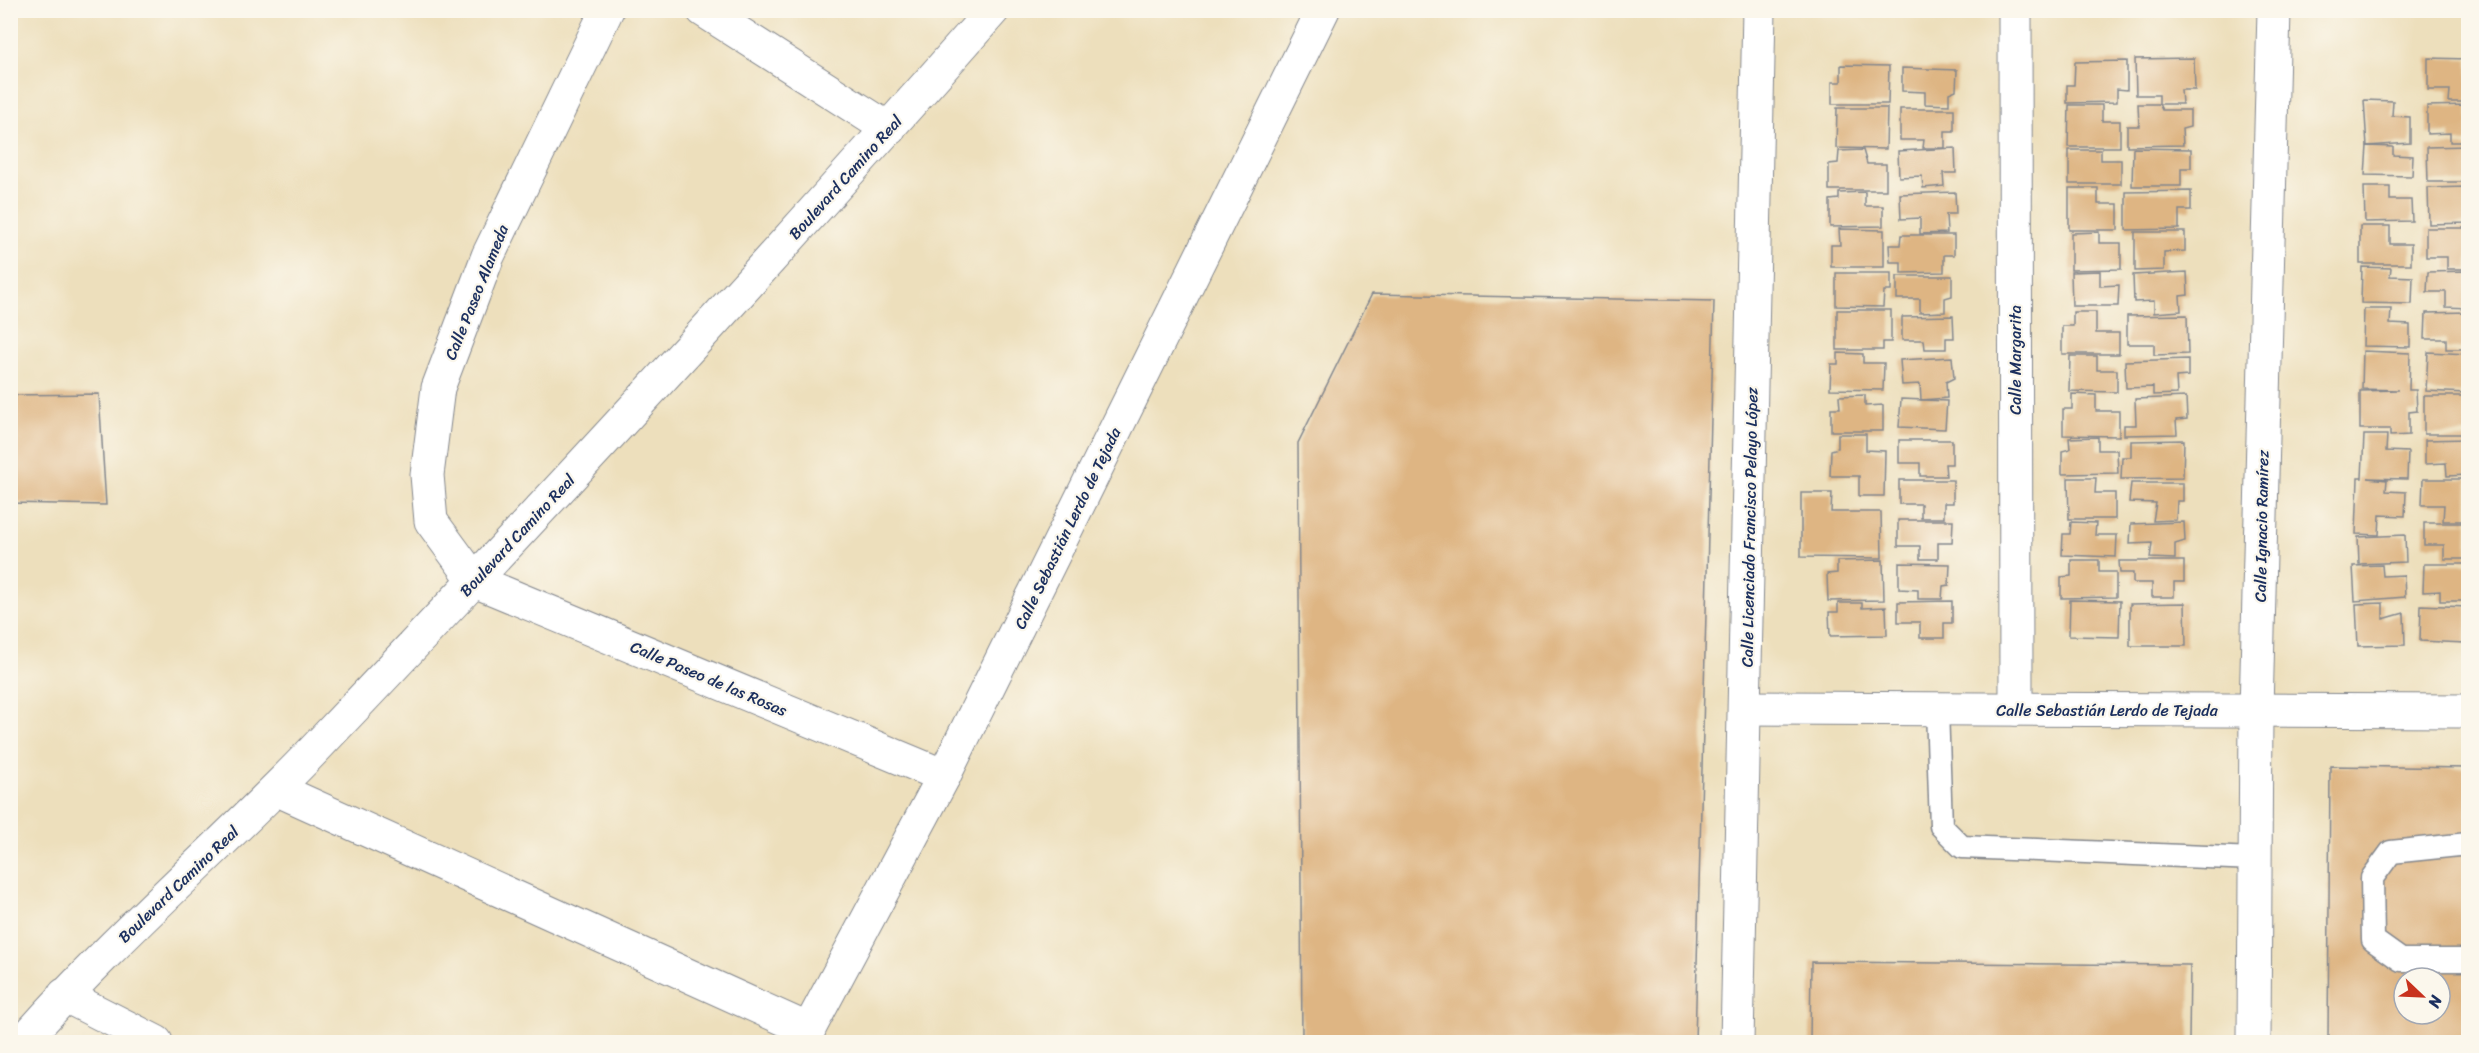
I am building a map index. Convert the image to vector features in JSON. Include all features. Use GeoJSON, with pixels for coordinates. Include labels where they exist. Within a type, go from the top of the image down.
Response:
{"type":"FeatureCollection","features":[{"type":"Feature","properties":{"kind":"street","name":"Calle Paseo Alameda"},"geometry":{"type":"LineString","coordinates":[[475,580],[431,521],[427,475],[438,388],[488,256],[607,10]]}},
{"type":"Feature","properties":{"kind":"street"},"geometry":{"type":"LineString","coordinates":[[703,10],[889,129]]}},
{"type":"Feature","properties":{"kind":"street","name":"Boulevard Camino Real"},"geometry":{"type":"LineString","coordinates":[[22,1042],[64,995],[276,789],[475,580],[889,129],[993,10]]}},
{"type":"Feature","properties":{"kind":"street","name":"Calle Sebastián Lerdo de Tejada"},"geometry":{"type":"LineString","coordinates":[[806,1036],[944,776],[1323,10]]}},
{"type":"Feature","properties":{"kind":"street","name":"Calle Licenciado Francisco Pelayo López"},"geometry":{"type":"LineString","coordinates":[[1737,1042],[1759,10]]}},
{"type":"Feature","properties":{"kind":"street","name":"Calle Margarita"},"geometry":{"type":"LineString","coordinates":[[2015,10],[2016,710]]}},
{"type":"Feature","properties":{"kind":"street","name":"Calle Ignacio Ramírez"},"geometry":{"type":"LineString","coordinates":[[2254,1042],[2256,710],[2274,10]]}},
{"type":"Feature","properties":{"kind":"street","name":"Calle Paseo de las Rosas"},"geometry":{"type":"LineString","coordinates":[[475,580],[944,776]]}},
{"type":"Feature","properties":{"kind":"street","name":"Calle Sebastián Lerdo de Tejada"},"geometry":{"type":"LineString","coordinates":[[1745,708],[2469,711]]}},
{"type":"Feature","properties":{"kind":"street"},"geometry":{"type":"LineString","coordinates":[[276,789],[806,1036]]}},
{"type":"Feature","properties":{"kind":"street"},"geometry":{"type":"LineString","coordinates":[[64,995],[156,1042]]}},
{"type":"Feature","properties":{"kind":"lane"},"geometry":{"type":"LineString","coordinates":[[1937,709],[1941,826],[1962,847],[2255,859]]}},
{"type":"Feature","properties":{"kind":"lane"},"geometry":{"type":"LineString","coordinates":[[2469,844],[2391,852],[2372,878],[2373,940],[2401,960],[2469,960]]}},
{"type":"Feature","properties":{"kind":"building"},"geometry":{"type":"Polygon","coordinates":[[[2194,58],[2195,90],[2181,90],[2182,104],[2159,104],[2159,95],[2136,95],[2135,59],[2194,58]]]}},
{"type":"Feature","properties":{"kind":"building"},"geometry":{"type":"Polygon","coordinates":[[[2428,58],[2468,59],[2468,102],[2449,102],[2450,90],[2428,90],[2428,58]]]}},
{"type":"Feature","properties":{"kind":"building"},"geometry":{"type":"Polygon","coordinates":[[[2127,61],[2127,90],[2117,89],[2117,102],[2067,103],[2067,85],[2074,85],[2075,62],[2127,61]]]}},
{"type":"Feature","properties":{"kind":"building"},"geometry":{"type":"Polygon","coordinates":[[[1841,65],[1889,66],[1888,104],[1832,104],[1832,82],[1841,82],[1841,65]]]}},
{"type":"Feature","properties":{"kind":"building"},"geometry":{"type":"Polygon","coordinates":[[[1902,68],[1957,70],[1956,90],[1949,93],[1949,105],[1925,104],[1925,92],[1902,91],[1902,68]]]}},
{"type":"Feature","properties":{"kind":"building"},"geometry":{"type":"Polygon","coordinates":[[[2364,100],[2393,101],[2392,116],[2410,117],[2410,143],[2367,146],[2364,100]]]}},
{"type":"Feature","properties":{"kind":"building"},"geometry":{"type":"Polygon","coordinates":[[[2138,104],[2159,104],[2162,110],[2190,110],[2190,127],[2182,129],[2183,145],[2127,146],[2127,126],[2139,126],[2138,104]]]}},
{"type":"Feature","properties":{"kind":"building"},"geometry":{"type":"Polygon","coordinates":[[[2069,105],[2102,105],[2102,121],[2120,121],[2120,147],[2068,147],[2069,105]]]}},
{"type":"Feature","properties":{"kind":"building"},"geometry":{"type":"Polygon","coordinates":[[[2468,105],[2468,142],[2450,142],[2450,133],[2427,134],[2427,106],[2468,105]]]}},
{"type":"Feature","properties":{"kind":"building"},"geometry":{"type":"Polygon","coordinates":[[[1837,108],[1887,108],[1886,149],[1836,148],[1837,108]]]}},
{"type":"Feature","properties":{"kind":"building"},"geometry":{"type":"Polygon","coordinates":[[[1900,109],[1954,109],[1954,131],[1945,131],[1945,148],[1923,148],[1924,140],[1900,140],[1900,109]]]}},
{"type":"Feature","properties":{"kind":"building"},"geometry":{"type":"Polygon","coordinates":[[[2367,146],[2393,147],[2393,155],[2413,156],[2412,176],[2365,175],[2367,146]]]}},
{"type":"Feature","properties":{"kind":"building"},"geometry":{"type":"Polygon","coordinates":[[[2468,146],[2468,182],[2428,182],[2427,147],[2468,146]]]}},
{"type":"Feature","properties":{"kind":"building"},"geometry":{"type":"Polygon","coordinates":[[[1955,148],[1956,173],[1943,173],[1944,186],[1923,188],[1922,176],[1899,177],[1898,151],[1955,148]]]}},
{"type":"Feature","properties":{"kind":"building"},"geometry":{"type":"Polygon","coordinates":[[[2133,148],[2191,149],[2191,168],[2181,168],[2181,186],[2132,186],[2133,148]]]}},
{"type":"Feature","properties":{"kind":"building"},"geometry":{"type":"Polygon","coordinates":[[[1863,150],[1867,164],[1886,164],[1886,190],[1829,190],[1829,164],[1838,163],[1839,151],[1863,150]]]}},
{"type":"Feature","properties":{"kind":"building"},"geometry":{"type":"Polygon","coordinates":[[[2069,150],[2101,150],[2101,160],[2121,160],[2121,184],[2069,184],[2069,150]]]}},
{"type":"Feature","properties":{"kind":"building"},"geometry":{"type":"Polygon","coordinates":[[[2364,187],[2390,187],[2390,200],[2411,200],[2412,221],[2365,222],[2364,187]]]}},
{"type":"Feature","properties":{"kind":"building"},"geometry":{"type":"Polygon","coordinates":[[[2468,187],[2468,223],[2429,224],[2428,188],[2468,187]]]}},
{"type":"Feature","properties":{"kind":"building"},"geometry":{"type":"Polygon","coordinates":[[[2069,188],[2098,188],[2098,204],[2118,204],[2118,230],[2069,230],[2069,188]]]}},
{"type":"Feature","properties":{"kind":"building"},"geometry":{"type":"Polygon","coordinates":[[[2191,191],[2191,210],[2179,210],[2179,229],[2126,230],[2126,192],[2191,191]]]}},
{"type":"Feature","properties":{"kind":"building"},"geometry":{"type":"Polygon","coordinates":[[[1865,192],[1865,206],[1883,206],[1883,226],[1830,227],[1830,200],[1839,199],[1839,193],[1865,192]]]}},
{"type":"Feature","properties":{"kind":"building"},"geometry":{"type":"Polygon","coordinates":[[[1955,192],[1956,214],[1946,214],[1947,233],[1920,234],[1920,218],[1901,219],[1900,194],[1955,192]]]}},
{"type":"Feature","properties":{"kind":"building"},"geometry":{"type":"Polygon","coordinates":[[[2360,226],[2390,226],[2390,244],[2411,244],[2411,264],[2360,264],[2360,226]]]}},
{"type":"Feature","properties":{"kind":"building"},"geometry":{"type":"Polygon","coordinates":[[[2426,228],[2468,228],[2468,269],[2447,269],[2447,257],[2426,257],[2426,228]]]}},
{"type":"Feature","properties":{"kind":"building"},"geometry":{"type":"Polygon","coordinates":[[[1839,229],[1884,230],[1884,267],[1831,267],[1831,245],[1840,245],[1839,229]]]}},
{"type":"Feature","properties":{"kind":"building"},"geometry":{"type":"Polygon","coordinates":[[[2099,232],[2099,243],[2121,243],[2121,269],[2071,270],[2071,233],[2099,232]]]}},
{"type":"Feature","properties":{"kind":"building"},"geometry":{"type":"Polygon","coordinates":[[[2135,232],[2185,232],[2185,251],[2164,252],[2164,270],[2135,271],[2135,232]]]}},
{"type":"Feature","properties":{"kind":"building"},"geometry":{"type":"Polygon","coordinates":[[[1901,235],[1954,235],[1954,255],[1944,255],[1944,272],[1901,273],[1901,262],[1890,262],[1889,245],[1900,245],[1901,235]]]}},
{"type":"Feature","properties":{"kind":"building"},"geometry":{"type":"Polygon","coordinates":[[[2362,267],[2391,268],[2390,276],[2413,277],[2412,304],[2361,303],[2362,267]]]}},
{"type":"Feature","properties":{"kind":"building"},"geometry":{"type":"Polygon","coordinates":[[[2100,271],[2100,286],[2119,285],[2118,306],[2072,306],[2071,272],[2100,271]]]}},
{"type":"Feature","properties":{"kind":"building"},"geometry":{"type":"Polygon","coordinates":[[[2468,271],[2468,308],[2446,307],[2446,292],[2427,292],[2428,272],[2468,271]]]}},
{"type":"Feature","properties":{"kind":"building"},"geometry":{"type":"Polygon","coordinates":[[[2187,272],[2188,295],[2180,296],[2181,311],[2154,313],[2154,301],[2134,302],[2133,275],[2187,272]]]}},
{"type":"Feature","properties":{"kind":"building"},"geometry":{"type":"Polygon","coordinates":[[[1836,273],[1891,273],[1891,291],[1884,291],[1883,307],[1836,306],[1836,273]]]}},
{"type":"Feature","properties":{"kind":"building"},"geometry":{"type":"Polygon","coordinates":[[[1897,276],[1952,276],[1952,296],[1945,298],[1945,312],[1920,313],[1920,299],[1897,299],[1897,276]]]}},
{"type":"Feature","properties":{"kind":"building"},"geometry":{"type":"Polygon","coordinates":[[[1372,294],[1714,301],[1695,1042],[1302,1042],[1298,443],[1372,294]]]}},
{"type":"Feature","properties":{"kind":"building"},"geometry":{"type":"Polygon","coordinates":[[[2364,309],[2391,309],[2390,324],[2410,325],[2410,347],[2363,346],[2364,309]]]}},
{"type":"Feature","properties":{"kind":"building"},"geometry":{"type":"Polygon","coordinates":[[[1837,310],[1891,310],[1891,342],[1883,342],[1883,350],[1837,350],[1837,310]]]}},
{"type":"Feature","properties":{"kind":"building"},"geometry":{"type":"Polygon","coordinates":[[[2073,312],[2096,312],[2096,333],[2119,333],[2119,354],[2062,354],[2062,326],[2073,326],[2073,312]]]}},
{"type":"Feature","properties":{"kind":"building"},"geometry":{"type":"Polygon","coordinates":[[[2468,312],[2468,349],[2446,349],[2446,339],[2425,339],[2426,313],[2468,312]]]}},
{"type":"Feature","properties":{"kind":"building"},"geometry":{"type":"Polygon","coordinates":[[[2187,315],[2188,354],[2154,355],[2154,344],[2127,344],[2127,316],[2187,315]]]}},
{"type":"Feature","properties":{"kind":"building"},"geometry":{"type":"Polygon","coordinates":[[[1953,316],[1954,338],[1946,338],[1946,349],[1925,349],[1924,340],[1902,340],[1902,317],[1953,316]]]}},
{"type":"Feature","properties":{"kind":"building"},"geometry":{"type":"Polygon","coordinates":[[[2363,351],[2410,353],[2409,390],[2416,390],[2417,411],[2409,412],[2409,435],[2390,436],[2390,429],[2360,429],[2360,391],[2398,390],[2362,389],[2363,351]]]}},
{"type":"Feature","properties":{"kind":"building"},"geometry":{"type":"Polygon","coordinates":[[[2428,352],[2468,354],[2465,393],[2426,391],[2428,352]]]}},
{"type":"Feature","properties":{"kind":"building"},"geometry":{"type":"Polygon","coordinates":[[[1838,353],[1863,354],[1863,363],[1884,363],[1883,390],[1830,389],[1831,364],[1838,364],[1838,353]]]}},
{"type":"Feature","properties":{"kind":"building"},"geometry":{"type":"Polygon","coordinates":[[[2070,356],[2097,356],[2097,370],[2117,370],[2117,392],[2069,391],[2070,356]]]}},
{"type":"Feature","properties":{"kind":"building"},"geometry":{"type":"Polygon","coordinates":[[[1952,357],[1954,378],[1946,382],[1947,398],[1921,400],[1920,384],[1902,385],[1900,360],[1952,357]]]}},
{"type":"Feature","properties":{"kind":"building"},"geometry":{"type":"Polygon","coordinates":[[[2188,359],[2188,376],[2176,377],[2177,394],[2153,395],[2153,387],[2126,388],[2125,361],[2188,359]]]}},
{"type":"Feature","properties":{"kind":"building"},"geometry":{"type":"Polygon","coordinates":[[[99,394],[106,505],[10,503],[10,395],[99,394]]]}},
{"type":"Feature","properties":{"kind":"building"},"geometry":{"type":"Polygon","coordinates":[[[2072,394],[2096,395],[2096,411],[2119,411],[2119,436],[2063,435],[2063,409],[2072,409],[2072,394]]]}},
{"type":"Feature","properties":{"kind":"building"},"geometry":{"type":"Polygon","coordinates":[[[1865,395],[1865,406],[1883,405],[1883,431],[1831,431],[1831,408],[1840,408],[1839,396],[1865,395]]]}},
{"type":"Feature","properties":{"kind":"building"},"geometry":{"type":"Polygon","coordinates":[[[2424,396],[2468,396],[2468,434],[2424,434],[2424,396]]]}},
{"type":"Feature","properties":{"kind":"building"},"geometry":{"type":"Polygon","coordinates":[[[2186,397],[2187,419],[2176,420],[2177,434],[2124,435],[2124,425],[2136,425],[2135,399],[2186,397]]]}},
{"type":"Feature","properties":{"kind":"building"},"geometry":{"type":"Polygon","coordinates":[[[1901,399],[1947,401],[1945,429],[1899,427],[1901,399]]]}},
{"type":"Feature","properties":{"kind":"building"},"geometry":{"type":"Polygon","coordinates":[[[1838,434],[1866,434],[1866,450],[1885,451],[1884,496],[1859,496],[1859,476],[1830,476],[1831,450],[1838,448],[1838,434]]]}},
{"type":"Feature","properties":{"kind":"building"},"geometry":{"type":"Polygon","coordinates":[[[2364,435],[2387,435],[2386,451],[2408,452],[2407,479],[2367,478],[2387,480],[2386,491],[2406,492],[2405,516],[2380,515],[2379,535],[2356,534],[2358,478],[2362,478],[2364,435]]]}},
{"type":"Feature","properties":{"kind":"building"},"geometry":{"type":"Polygon","coordinates":[[[2098,437],[2098,450],[2117,450],[2118,473],[2062,474],[2062,451],[2070,449],[2069,438],[2098,437]]]}},
{"type":"Feature","properties":{"kind":"building"},"geometry":{"type":"Polygon","coordinates":[[[2468,439],[2468,475],[2447,476],[2446,463],[2425,464],[2425,440],[2468,439]]]}},
{"type":"Feature","properties":{"kind":"building"},"geometry":{"type":"Polygon","coordinates":[[[1899,440],[1952,440],[1952,464],[1945,464],[1946,476],[1920,476],[1920,463],[1899,463],[1899,440]]]}},
{"type":"Feature","properties":{"kind":"building"},"geometry":{"type":"Polygon","coordinates":[[[2184,440],[2183,478],[2121,479],[2122,457],[2131,457],[2131,441],[2184,440]]]}},
{"type":"Feature","properties":{"kind":"building"},"geometry":{"type":"Polygon","coordinates":[[[2068,478],[2096,478],[2095,493],[2115,493],[2115,519],[2069,519],[2068,478]]]}},
{"type":"Feature","properties":{"kind":"building"},"geometry":{"type":"Polygon","coordinates":[[[2423,479],[2468,479],[2467,521],[2443,521],[2444,505],[2422,505],[2423,479]]]}},
{"type":"Feature","properties":{"kind":"building"},"geometry":{"type":"Polygon","coordinates":[[[1899,480],[1953,480],[1953,503],[1944,503],[1944,518],[1921,518],[1921,504],[1899,504],[1899,480]]]}},
{"type":"Feature","properties":{"kind":"building"},"geometry":{"type":"Polygon","coordinates":[[[2131,483],[2183,483],[2183,501],[2177,501],[2176,520],[2153,521],[2156,503],[2129,502],[2131,483]]]}},
{"type":"Feature","properties":{"kind":"building"},"geometry":{"type":"Polygon","coordinates":[[[1801,493],[1832,493],[1831,512],[1881,512],[1882,558],[1801,557],[1801,493]]]}},
{"type":"Feature","properties":{"kind":"building"},"geometry":{"type":"Polygon","coordinates":[[[1898,520],[1953,520],[1952,543],[1938,543],[1938,559],[1920,559],[1920,546],[1898,546],[1898,520]]]}},
{"type":"Feature","properties":{"kind":"building"},"geometry":{"type":"Polygon","coordinates":[[[2071,522],[2096,523],[2095,535],[2117,535],[2116,557],[2062,555],[2063,534],[2070,534],[2071,522]]]}},
{"type":"Feature","properties":{"kind":"building"},"geometry":{"type":"Polygon","coordinates":[[[2184,522],[2185,541],[2175,544],[2175,559],[2150,558],[2152,543],[2130,544],[2131,524],[2184,522]]]}},
{"type":"Feature","properties":{"kind":"building"},"geometry":{"type":"Polygon","coordinates":[[[2424,523],[2468,523],[2467,559],[2444,559],[2444,545],[2424,545],[2424,523]]]}},
{"type":"Feature","properties":{"kind":"building"},"geometry":{"type":"Polygon","coordinates":[[[2405,535],[2406,562],[2359,564],[2358,537],[2405,535]]]}},
{"type":"Feature","properties":{"kind":"building"},"geometry":{"type":"Polygon","coordinates":[[[1883,560],[1884,600],[1828,601],[1827,574],[1837,573],[1837,561],[1883,560]]]}},
{"type":"Feature","properties":{"kind":"building"},"geometry":{"type":"Polygon","coordinates":[[[2071,560],[2099,560],[2099,572],[2116,572],[2116,597],[2061,598],[2061,577],[2071,576],[2071,560]]]}},
{"type":"Feature","properties":{"kind":"building"},"geometry":{"type":"Polygon","coordinates":[[[2119,561],[2184,561],[2184,582],[2174,582],[2174,597],[2152,597],[2152,583],[2133,583],[2133,573],[2120,573],[2119,561]]]}},
{"type":"Feature","properties":{"kind":"building"},"geometry":{"type":"Polygon","coordinates":[[[1899,563],[1950,564],[1949,585],[1943,586],[1942,599],[1918,599],[1918,590],[1899,589],[1899,563]]]}},
{"type":"Feature","properties":{"kind":"building"},"geometry":{"type":"Polygon","coordinates":[[[2424,564],[2468,564],[2468,601],[2440,601],[2440,591],[2423,592],[2424,564]]]}},
{"type":"Feature","properties":{"kind":"building"},"geometry":{"type":"Polygon","coordinates":[[[2382,565],[2383,576],[2404,575],[2405,597],[2355,601],[2353,566],[2382,565]]]}},
{"type":"Feature","properties":{"kind":"building"},"geometry":{"type":"Polygon","coordinates":[[[2070,600],[2120,601],[2119,637],[2069,636],[2070,600]]]}},
{"type":"Feature","properties":{"kind":"building"},"geometry":{"type":"Polygon","coordinates":[[[1952,601],[1952,623],[1944,623],[1944,638],[1920,638],[1920,622],[1898,622],[1898,602],[1952,601]]]}},
{"type":"Feature","properties":{"kind":"building"},"geometry":{"type":"Polygon","coordinates":[[[1838,603],[1862,603],[1862,608],[1886,607],[1887,635],[1830,636],[1829,612],[1838,612],[1838,603]]]}},
{"type":"Feature","properties":{"kind":"building"},"geometry":{"type":"Polygon","coordinates":[[[2185,603],[2186,646],[2130,646],[2130,604],[2185,603]]]}},
{"type":"Feature","properties":{"kind":"building"},"geometry":{"type":"Polygon","coordinates":[[[2383,603],[2383,619],[2404,613],[2405,645],[2358,646],[2356,604],[2383,603]]]}},
{"type":"Feature","properties":{"kind":"building"},"geometry":{"type":"Polygon","coordinates":[[[2421,605],[2467,607],[2466,643],[2420,641],[2421,605]]]}},
{"type":"Feature","properties":{"kind":"building"},"geometry":{"type":"Polygon","coordinates":[[[2330,766],[2468,768],[2468,1042],[2328,1042],[2330,766]]]}},
{"type":"Feature","properties":{"kind":"building"},"geometry":{"type":"Polygon","coordinates":[[[1811,962],[2190,965],[2189,1042],[1810,1042],[1811,962]]]}}]}
